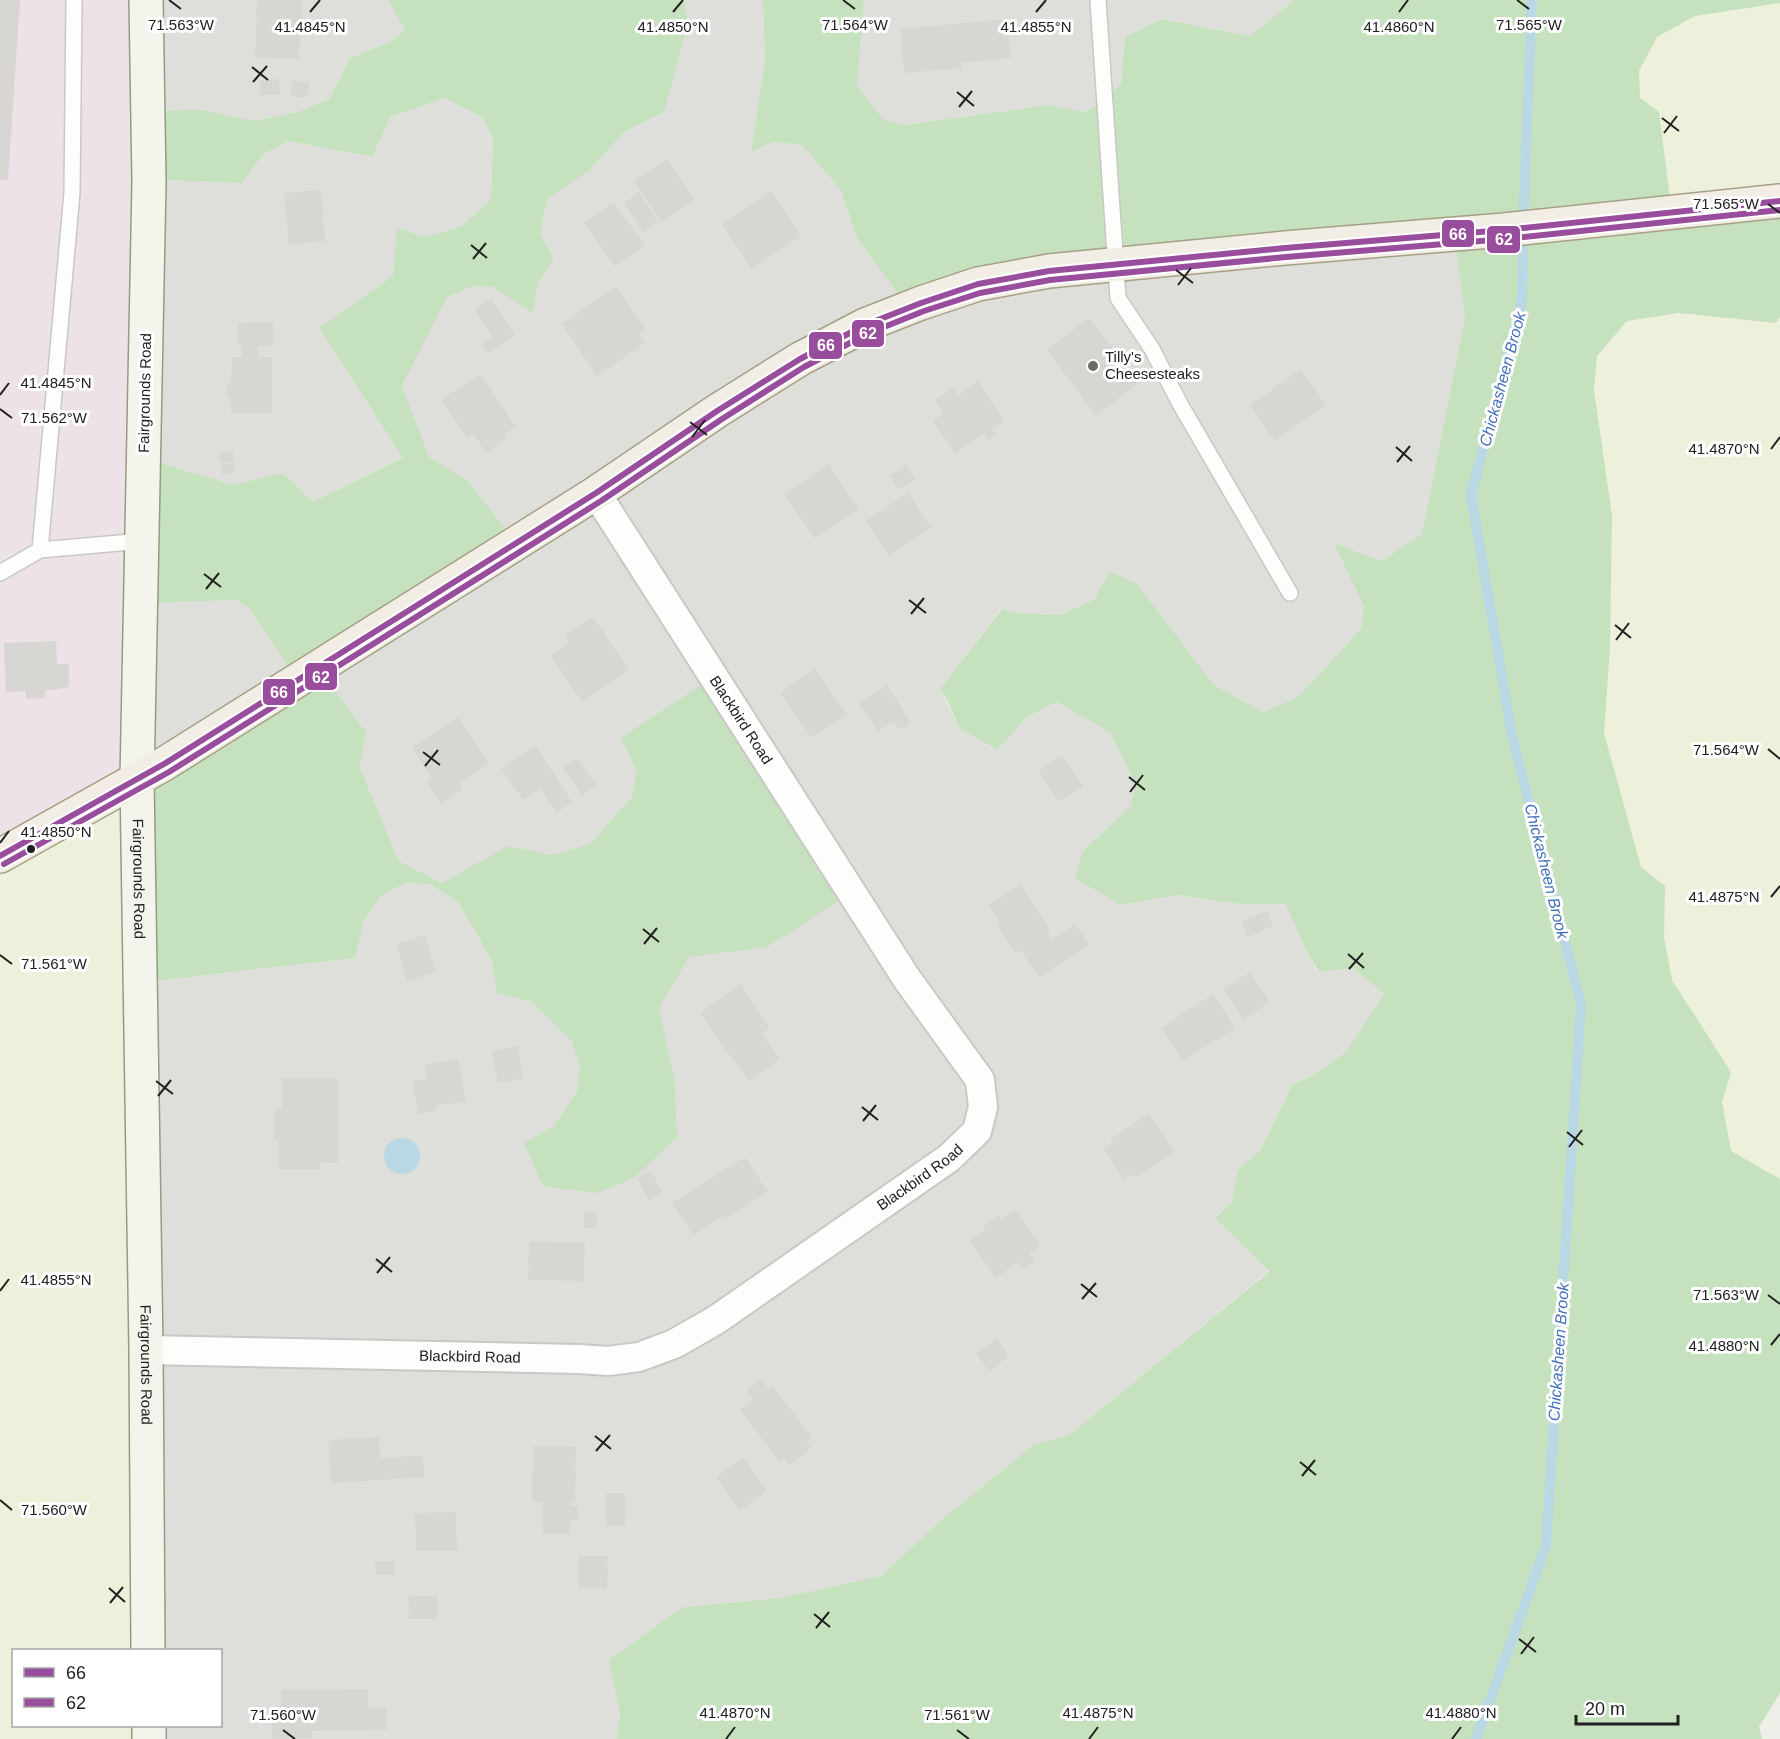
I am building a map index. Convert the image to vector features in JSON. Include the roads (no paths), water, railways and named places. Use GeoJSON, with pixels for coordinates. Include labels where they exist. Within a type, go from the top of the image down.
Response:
{"type":"FeatureCollection","features":[{"type":"Feature","properties":{"kind":"main road"},"geometry":{"type":"LineString","coordinates":[[0,856],[137,780],[596,493],[717,411],[800,359],[865,325],[921,303],[978,284],[1049,271],[1504,230],[1780,201]]}},
{"type":"Feature","properties":{"kind":"street","name":"Fairgrounds Road"},"geometry":{"type":"LineString","coordinates":[[146,0],[149,182],[137,780],[148,1649]]}},
{"type":"Feature","properties":{"kind":"street","name":"Blackbird Road"},"geometry":{"type":"LineString","coordinates":[[146,1350],[608,1361],[639,1357],[674,1344],[716,1320],[949,1158],[977,1131],[983,1107],[980,1080],[907,978],[596,493]]}},
{"type":"Feature","properties":{"kind":"lane"},"geometry":{"type":"LineString","coordinates":[[40,550],[72,193],[74,0]]}},
{"type":"Feature","properties":{"kind":"lane"},"geometry":{"type":"LineString","coordinates":[[1098,0],[1118,297],[1146,340],[1180,404],[1290,593]]}},
{"type":"Feature","properties":{"kind":"lane"},"geometry":{"type":"LineString","coordinates":[[0,573],[40,550],[142,541]]}},
{"type":"Feature","properties":{"kind":"water"},"geometry":{"type":"Polygon","coordinates":[[[402,1138],[415,1143],[420,1156],[415,1169],[402,1174],[389,1169],[384,1156],[389,1143],[402,1138]]]}},
{"type":"Feature","properties":{"kind":"waterway","name":"Chickasheen Brook"},"geometry":{"type":"LineString","coordinates":[[1476,1739],[1546,1546],[1581,1005],[1512,735],[1471,495],[1522,301],[1532,0]]}},
{"type":"Feature","properties":{"kind":"place","name":"Tilly's Cheesesteaks"},"geometry":{"type":"Point","coordinates":[1093,366]}}]}
